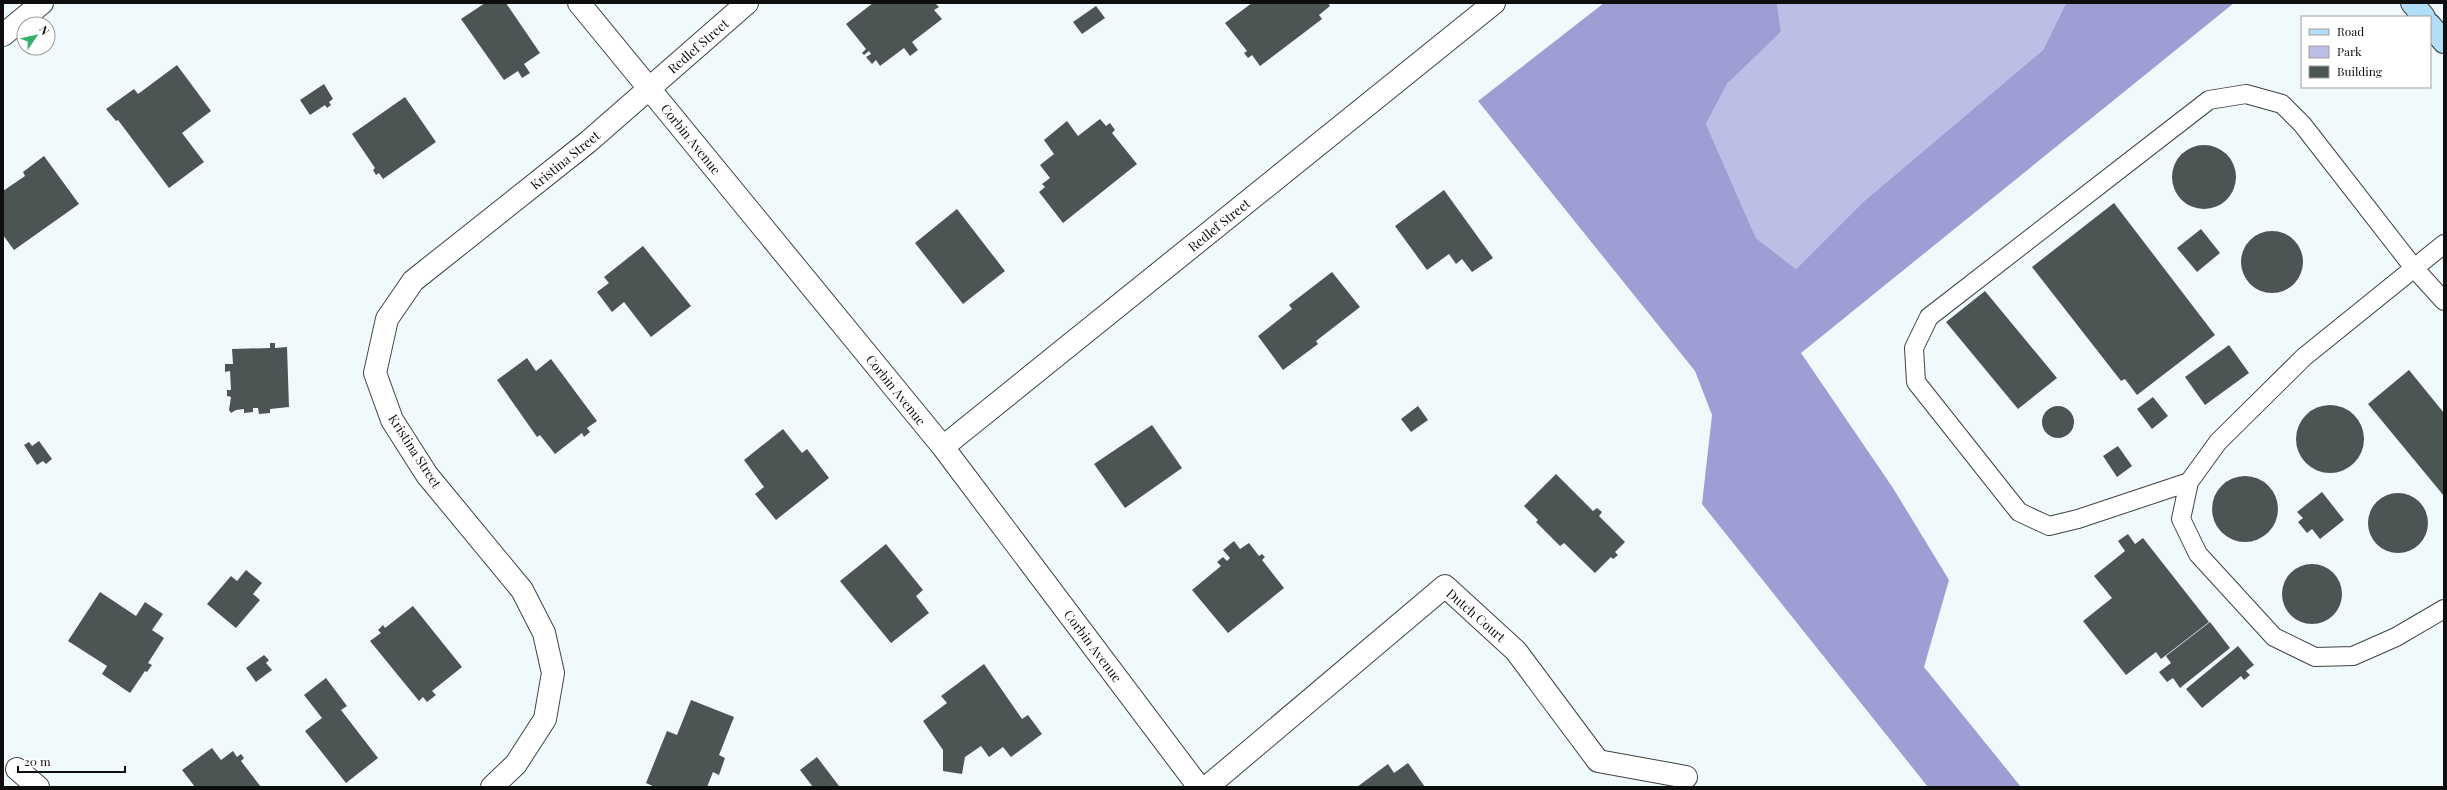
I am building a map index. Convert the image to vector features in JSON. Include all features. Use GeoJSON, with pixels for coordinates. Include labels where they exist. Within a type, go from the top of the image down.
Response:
{"type":"FeatureCollection","features":[{"type":"Feature","properties":{"kind":"main road"},"geometry":{"type":"LineString","coordinates":[[2412,3],[2423,16]]}},
{"type":"Feature","properties":{"kind":"main road"},"geometry":{"type":"LineString","coordinates":[[2431,26],[2444,42]]}},
{"type":"Feature","properties":{"kind":"street"},"geometry":{"type":"LineString","coordinates":[[3,35],[42,3]]}},
{"type":"Feature","properties":{"kind":"street","name":"Corbin Avenue"},"geometry":{"type":"LineString","coordinates":[[579,3],[943,447],[1199,787]]}},
{"type":"Feature","properties":{"kind":"street","name":"Redlef Street"},"geometry":{"type":"LineString","coordinates":[[650,88],[747,3]]}},
{"type":"Feature","properties":{"kind":"street","name":"Redlef Street"},"geometry":{"type":"LineString","coordinates":[[943,447],[1494,3]]}},
{"type":"Feature","properties":{"kind":"street","name":"Kristina Street"},"geometry":{"type":"LineString","coordinates":[[492,787],[516,764],[545,719],[553,673],[544,633],[522,590],[427,475],[392,420],[375,373],[387,319],[414,281],[588,142],[650,88]]}},
{"type":"Feature","properties":{"kind":"street","name":"Dutch Court"},"geometry":{"type":"LineString","coordinates":[[1207,787],[1445,586],[1516,651],[1598,761],[1686,777]]}},
{"type":"Feature","properties":{"kind":"street"},"geometry":{"type":"LineString","coordinates":[[17,769],[38,787]]}},
{"type":"Feature","properties":{"kind":"lane"},"geometry":{"type":"LineString","coordinates":[[2189,482],[2078,519],[2049,526],[2019,512],[1916,382],[1914,348],[1929,317],[2209,100],[2246,94],[2282,104],[2302,124],[2414,268],[2444,301]]}},
{"type":"Feature","properties":{"kind":"lane"},"geometry":{"type":"LineString","coordinates":[[2444,244],[2304,357],[2218,442],[2189,482],[2181,519],[2198,554],[2274,637],[2315,657],[2354,656],[2396,638],[2444,609]]}},
{"type":"Feature","properties":{"kind":"green space"},"geometry":{"type":"Polygon","coordinates":[[[1777,3],[2066,3],[2043,50],[1863,202],[1796,269],[1756,238],[1706,124],[1727,84],[1781,32],[1777,3]]]}},
{"type":"Feature","properties":{"kind":"shaded area"},"geometry":{"type":"Polygon","coordinates":[[[1604,3],[1777,3],[1781,32],[1727,84],[1706,124],[1756,238],[1796,269],[1863,202],[2043,50],[2066,3],[2234,3],[1801,353],[1893,488],[1949,580],[1924,667],[2021,787],[1928,787],[1702,504],[1712,415],[1695,371],[1478,101],[1604,3]]]}},
{"type":"Feature","properties":{"kind":"building"},"geometry":{"type":"Polygon","coordinates":[[[485,3],[506,3],[540,53],[524,64],[530,73],[522,78],[518,71],[504,80],[461,19],[485,3]]]}},
{"type":"Feature","properties":{"kind":"building"},"geometry":{"type":"Polygon","coordinates":[[[873,3],[935,3],[939,7],[934,10],[942,19],[912,42],[918,50],[910,56],[904,48],[880,66],[876,60],[872,64],[866,57],[871,54],[869,51],[864,55],[862,53],[866,49],[846,24],[873,3]]]}},
{"type":"Feature","properties":{"kind":"building"},"geometry":{"type":"Polygon","coordinates":[[[1252,3],[1328,3],[1330,6],[1319,15],[1322,19],[1260,66],[1252,55],[1248,58],[1244,53],[1247,51],[1225,23],[1252,3]]]}},
{"type":"Feature","properties":{"kind":"building"},"geometry":{"type":"Polygon","coordinates":[[[1096,6],[1105,18],[1082,34],[1073,22],[1096,6]]]}},
{"type":"Feature","properties":{"kind":"building"},"geometry":{"type":"Polygon","coordinates":[[[177,65],[211,111],[182,133],[204,162],[169,188],[118,120],[116,121],[106,109],[134,89],[138,94],[177,65]]]}},
{"type":"Feature","properties":{"kind":"building"},"geometry":{"type":"Polygon","coordinates":[[[324,84],[333,99],[329,102],[331,105],[327,108],[325,105],[310,115],[300,100],[324,84]]]}},
{"type":"Feature","properties":{"kind":"building"},"geometry":{"type":"Polygon","coordinates":[[[405,97],[436,142],[383,179],[379,173],[376,175],[373,170],[375,168],[352,134],[405,97]]]}},
{"type":"Feature","properties":{"kind":"building"},"geometry":{"type":"Polygon","coordinates":[[[1100,119],[1106,126],[1110,123],[1115,130],[1112,133],[1137,164],[1063,223],[1039,192],[1045,187],[1042,184],[1050,178],[1040,165],[1054,154],[1044,140],[1067,121],[1078,136],[1100,119]]]}},
{"type":"Feature","properties":{"kind":"building"},"geometry":{"type":"Polygon","coordinates":[[[2198,145],[2210,145],[2227,154],[2234,165],[2236,177],[2234,189],[2227,200],[2210,209],[2198,209],[2186,204],[2177,195],[2172,183],[2172,171],[2177,159],[2186,150],[2198,145]]]}},
{"type":"Feature","properties":{"kind":"building"},"geometry":{"type":"Polygon","coordinates":[[[44,156],[79,204],[14,250],[3,235],[3,191],[25,176],[23,172],[44,156]]]}},
{"type":"Feature","properties":{"kind":"building"},"geometry":{"type":"Polygon","coordinates":[[[1444,190],[1493,258],[1472,272],[1462,259],[1456,264],[1449,254],[1427,270],[1395,226],[1444,190]]]}},
{"type":"Feature","properties":{"kind":"building"},"geometry":{"type":"Polygon","coordinates":[[[2114,203],[2215,335],[2137,395],[2125,379],[2121,381],[2032,267],[2114,203]]]}},
{"type":"Feature","properties":{"kind":"building"},"geometry":{"type":"Polygon","coordinates":[[[957,209],[1005,271],[963,304],[915,243],[957,209]]]}},
{"type":"Feature","properties":{"kind":"building"},"geometry":{"type":"Polygon","coordinates":[[[2201,229],[2220,253],[2197,272],[2177,248],[2201,229]]]}},
{"type":"Feature","properties":{"kind":"building"},"geometry":{"type":"Polygon","coordinates":[[[2266,231],[2278,231],[2294,240],[2301,250],[2303,262],[2301,274],[2294,284],[2278,293],[2266,293],[2255,288],[2246,279],[2241,268],[2241,256],[2246,245],[2255,236],[2266,231]]]}},
{"type":"Feature","properties":{"kind":"building"},"geometry":{"type":"Polygon","coordinates":[[[643,246],[691,306],[651,337],[624,302],[612,312],[597,292],[609,283],[604,277],[643,246]]]}},
{"type":"Feature","properties":{"kind":"building"},"geometry":{"type":"Polygon","coordinates":[[[1332,272],[1360,307],[1316,341],[1318,344],[1283,370],[1258,336],[1292,309],[1289,305],[1332,272]]]}},
{"type":"Feature","properties":{"kind":"building"},"geometry":{"type":"Polygon","coordinates":[[[1985,291],[2057,378],[2018,409],[1946,322],[1985,291]]]}},
{"type":"Feature","properties":{"kind":"building"},"geometry":{"type":"Polygon","coordinates":[[[270,343],[275,343],[275,348],[287,347],[289,407],[270,409],[270,413],[259,414],[258,408],[253,408],[253,412],[244,413],[244,409],[236,410],[231,413],[229,410],[231,397],[227,396],[227,390],[231,390],[230,371],[225,372],[225,364],[233,364],[232,349],[270,348],[270,343]]]}},
{"type":"Feature","properties":{"kind":"building"},"geometry":{"type":"Polygon","coordinates":[[[2229,345],[2249,373],[2205,405],[2185,377],[2229,345]]]}},
{"type":"Feature","properties":{"kind":"building"},"geometry":{"type":"Polygon","coordinates":[[[527,358],[536,371],[551,359],[597,421],[587,428],[590,432],[584,437],[582,433],[555,454],[540,435],[537,437],[497,380],[527,358]]]}},
{"type":"Feature","properties":{"kind":"building"},"geometry":{"type":"Polygon","coordinates":[[[2409,370],[2444,413],[2444,496],[2368,404],[2409,370]]]}},
{"type":"Feature","properties":{"kind":"building"},"geometry":{"type":"Polygon","coordinates":[[[2153,397],[2168,416],[2152,429],[2137,409],[2153,397]]]}},
{"type":"Feature","properties":{"kind":"building"},"geometry":{"type":"Polygon","coordinates":[[[2323,405],[2337,405],[2349,411],[2358,420],[2364,432],[2362,452],[2354,463],[2343,471],[2337,473],[2323,473],[2317,471],[2306,463],[2298,452],[2296,446],[2296,432],[2298,426],[2306,415],[2317,407],[2323,405]]]}},
{"type":"Feature","properties":{"kind":"building"},"geometry":{"type":"Polygon","coordinates":[[[1418,406],[1428,420],[1411,432],[1401,419],[1418,406]]]}},
{"type":"Feature","properties":{"kind":"building"},"geometry":{"type":"Polygon","coordinates":[[[2058,406],[2064,407],[2071,413],[2074,422],[2073,428],[2067,435],[2058,438],[2052,437],[2045,431],[2042,422],[2043,416],[2049,409],[2058,406]]]}},
{"type":"Feature","properties":{"kind":"building"},"geometry":{"type":"Polygon","coordinates":[[[1152,425],[1182,468],[1125,508],[1094,464],[1152,425]]]}},
{"type":"Feature","properties":{"kind":"building"},"geometry":{"type":"Polygon","coordinates":[[[783,429],[802,453],[807,449],[829,478],[776,520],[755,494],[764,487],[744,460],[783,429]]]}},
{"type":"Feature","properties":{"kind":"building"},"geometry":{"type":"Polygon","coordinates":[[[39,441],[52,459],[46,464],[43,461],[37,465],[24,445],[29,442],[32,446],[39,441]]]}},
{"type":"Feature","properties":{"kind":"building"},"geometry":{"type":"Polygon","coordinates":[[[2118,446],[2132,466],[2117,477],[2103,456],[2118,446]]]}},
{"type":"Feature","properties":{"kind":"building"},"geometry":{"type":"Polygon","coordinates":[[[1556,474],[1593,511],[1597,508],[1602,512],[1599,516],[1625,542],[1615,552],[1618,555],[1613,559],[1611,557],[1595,573],[1564,543],[1560,546],[1536,522],[1538,520],[1524,506],[1556,474]]]}},
{"type":"Feature","properties":{"kind":"building"},"geometry":{"type":"Polygon","coordinates":[[[2245,476],[2258,478],[2273,491],[2276,496],[2278,509],[2276,522],[2263,537],[2258,540],[2245,542],[2232,540],[2217,527],[2214,522],[2212,509],[2214,496],[2227,481],[2232,478],[2245,476]]]}},
{"type":"Feature","properties":{"kind":"building"},"geometry":{"type":"Polygon","coordinates":[[[2322,492],[2344,520],[2320,539],[2312,529],[2307,533],[2298,522],[2303,518],[2297,512],[2322,492]]]}},
{"type":"Feature","properties":{"kind":"building"},"geometry":{"type":"Polygon","coordinates":[[[2392,493],[2404,493],[2415,498],[2423,506],[2428,517],[2426,535],[2415,548],[2404,553],[2392,553],[2381,548],[2373,540],[2368,529],[2368,517],[2373,506],[2381,498],[2392,493]]]}},
{"type":"Feature","properties":{"kind":"building"},"geometry":{"type":"Polygon","coordinates":[[[2128,534],[2135,544],[2143,538],[2209,622],[2161,659],[2156,652],[2126,675],[2083,621],[2112,598],[2094,576],[2125,551],[2118,541],[2128,534]]]}},
{"type":"Feature","properties":{"kind":"building"},"geometry":{"type":"Polygon","coordinates":[[[1234,541],[1240,549],[1249,543],[1259,556],[1262,554],[1265,557],[1262,560],[1284,588],[1228,633],[1192,590],[1221,566],[1217,562],[1223,557],[1227,561],[1230,558],[1223,550],[1234,541]]]}},
{"type":"Feature","properties":{"kind":"building"},"geometry":{"type":"Polygon","coordinates":[[[886,544],[923,590],[916,596],[929,613],[891,643],[840,581],[886,544]]]}},
{"type":"Feature","properties":{"kind":"building"},"geometry":{"type":"Polygon","coordinates":[[[2306,564],[2318,564],[2329,569],[2337,577],[2342,588],[2340,606],[2329,619],[2318,624],[2306,624],[2295,619],[2287,611],[2282,600],[2282,588],[2287,577],[2295,569],[2306,564]]]}},
{"type":"Feature","properties":{"kind":"building"},"geometry":{"type":"Polygon","coordinates":[[[246,570],[262,583],[253,594],[260,600],[236,628],[207,604],[231,576],[237,581],[246,570]]]}},
{"type":"Feature","properties":{"kind":"building"},"geometry":{"type":"Polygon","coordinates":[[[100,592],[136,616],[145,602],[163,614],[152,630],[164,638],[148,663],[152,665],[147,672],[145,671],[130,693],[102,674],[107,666],[68,641],[100,592]]]}},
{"type":"Feature","properties":{"kind":"building"},"geometry":{"type":"Polygon","coordinates":[[[413,606],[462,667],[432,691],[436,695],[427,702],[423,697],[419,701],[370,641],[381,633],[378,630],[383,625],[385,628],[413,606]]]}},
{"type":"Feature","properties":{"kind":"building"},"geometry":{"type":"Polygon","coordinates":[[[2210,622],[2230,648],[2180,688],[2173,678],[2167,682],[2159,672],[2171,663],[2166,656],[2210,622]]]}},
{"type":"Feature","properties":{"kind":"building"},"geometry":{"type":"Polygon","coordinates":[[[2238,646],[2254,665],[2246,671],[2250,675],[2244,680],[2241,676],[2202,708],[2186,689],[2238,646]]]}},
{"type":"Feature","properties":{"kind":"building"},"geometry":{"type":"Polygon","coordinates":[[[264,655],[269,660],[266,663],[272,670],[256,682],[246,668],[264,655]]]}},
{"type":"Feature","properties":{"kind":"building"},"geometry":{"type":"Polygon","coordinates":[[[984,664],[1022,719],[1028,715],[1042,734],[1011,757],[1003,747],[989,757],[981,746],[965,757],[962,774],[943,771],[943,750],[923,721],[947,703],[941,696],[984,664]]]}},
{"type":"Feature","properties":{"kind":"building"},"geometry":{"type":"Polygon","coordinates":[[[326,678],[347,706],[341,710],[378,758],[346,783],[305,731],[322,718],[304,695],[326,678]]]}},
{"type":"Feature","properties":{"kind":"building"},"geometry":{"type":"Polygon","coordinates":[[[691,700],[734,717],[719,755],[725,758],[719,775],[713,772],[707,787],[655,787],[646,783],[667,731],[677,735],[691,700]]]}},
{"type":"Feature","properties":{"kind":"building"},"geometry":{"type":"Polygon","coordinates":[[[212,748],[221,760],[233,751],[237,757],[241,754],[244,758],[241,761],[261,787],[195,787],[182,770],[212,748]]]}},
{"type":"Feature","properties":{"kind":"building"},"geometry":{"type":"Polygon","coordinates":[[[817,757],[839,786],[813,787],[800,770],[817,757]]]}},
{"type":"Feature","properties":{"kind":"building"},"geometry":{"type":"Polygon","coordinates":[[[1408,763],[1425,787],[1357,787],[1388,764],[1394,773],[1408,763]]]}}]}
